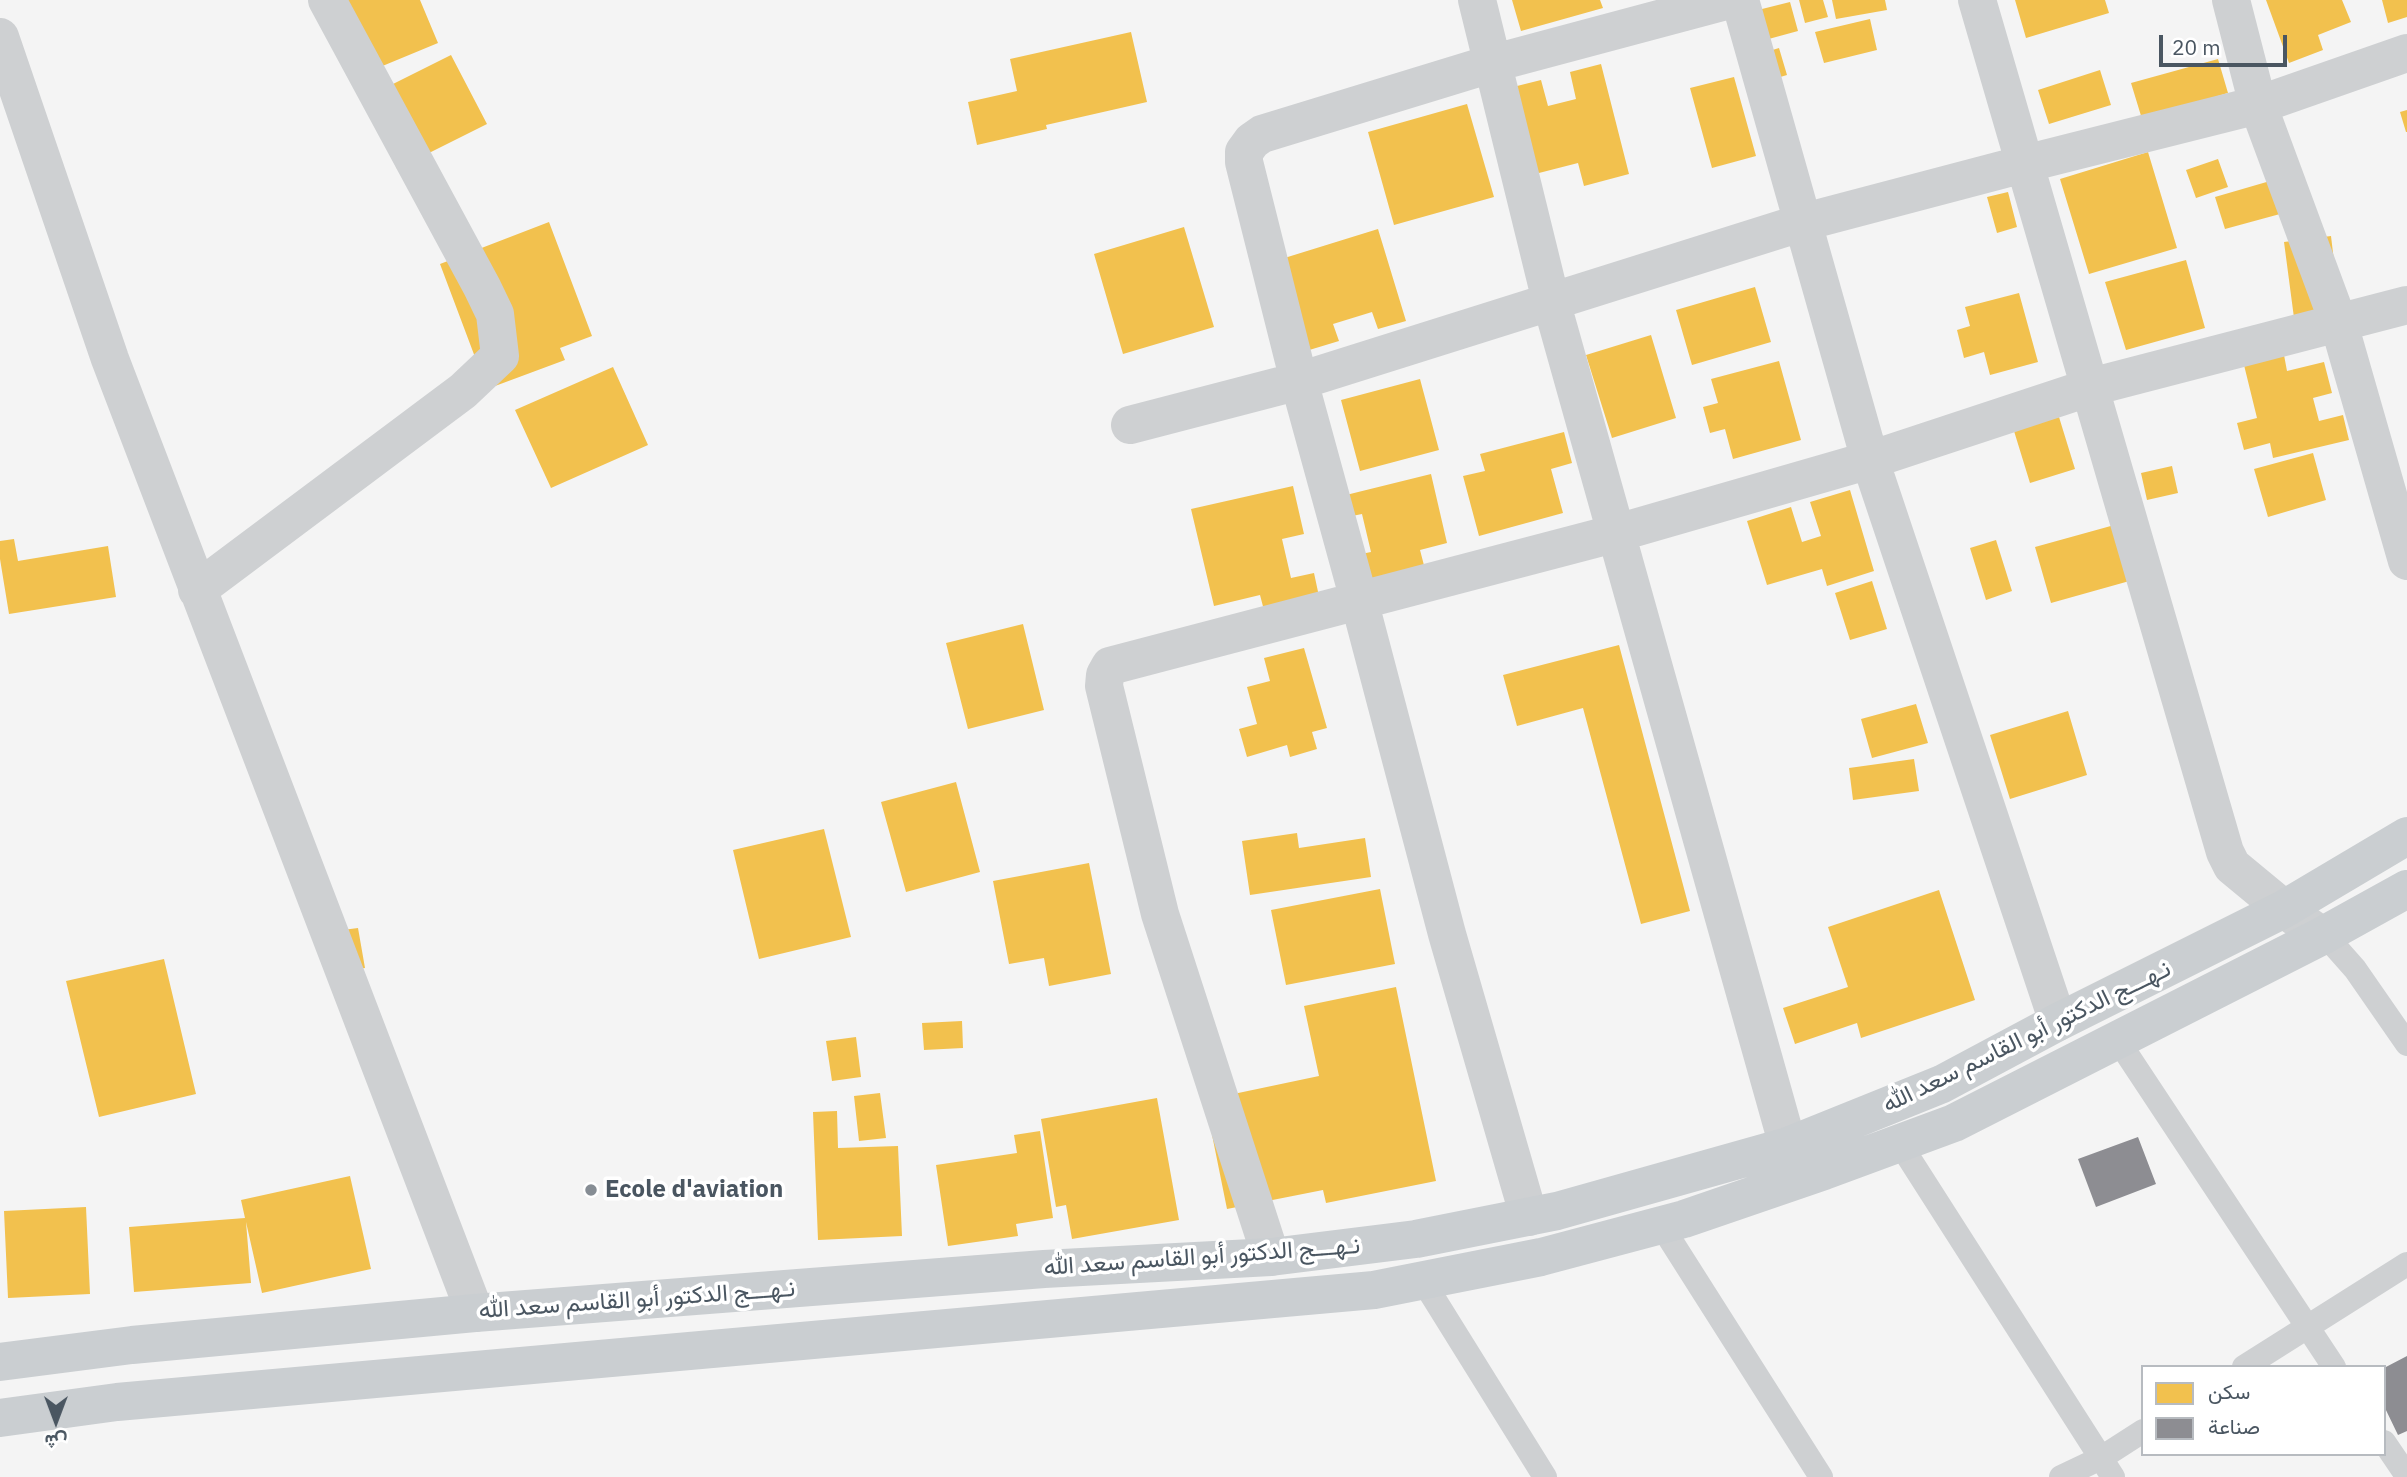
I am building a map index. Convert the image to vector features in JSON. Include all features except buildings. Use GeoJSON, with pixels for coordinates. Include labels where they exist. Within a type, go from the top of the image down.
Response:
{"type":"FeatureCollection","features":[{"type":"Feature","properties":{"kind":"main road","name":"نـهـــج الدكتور أبو القاسم سعد الله"},"geometry":{"type":"LineString","coordinates":[[0,1362],[132,1345],[475,1313],[1044,1269],[1271,1257],[1416,1239],[1557,1211],[1788,1146],[1942,1084],[2058,1022],[2284,909],[2407,836]]}},
{"type":"Feature","properties":{"kind":"main road","name":"نـهـــج الدكتور أبو القاسم سعد الله"},"geometry":{"type":"LineString","coordinates":[[0,1418],[117,1402],[1374,1290],[1541,1257],[1684,1219],[1900,1144],[1965,1118],[2322,936],[2407,889]]}},
{"type":"Feature","properties":{"kind":"street"},"geometry":{"type":"LineString","coordinates":[[197,590],[463,391],[500,356],[495,314],[327,0]]}},
{"type":"Feature","properties":{"kind":"street"},"geometry":{"type":"LineString","coordinates":[[1477,0],[1551,301],[1788,1146]]}},
{"type":"Feature","properties":{"kind":"street"},"geometry":{"type":"LineString","coordinates":[[1529,1217],[1447,934],[1298,381],[1244,162],[1244,152],[1252,141],[1262,134],[1494,63],[1730,0]]}},
{"type":"Feature","properties":{"kind":"street"},"geometry":{"type":"LineString","coordinates":[[1740,0],[1870,460],[2058,1022]]}},
{"type":"Feature","properties":{"kind":"street"},"geometry":{"type":"LineString","coordinates":[[1977,0],[2225,852],[2232,866],[2322,936]]}},
{"type":"Feature","properties":{"kind":"street"},"geometry":{"type":"LineString","coordinates":[[2231,0],[2259,105],[2339,324],[2407,561]]}},
{"type":"Feature","properties":{"kind":"street"},"geometry":{"type":"LineString","coordinates":[[0,37],[110,359],[475,1313]]}},
{"type":"Feature","properties":{"kind":"street"},"geometry":{"type":"LineString","coordinates":[[1130,425],[1298,381],[1804,222],[2259,105],[2407,53]]}},
{"type":"Feature","properties":{"kind":"street"},"geometry":{"type":"LineString","coordinates":[[1271,1257],[1160,914],[1104,686],[1105,675],[1110,666],[1617,533],[1870,460],[2091,387],[2407,305]]}},
{"type":"Feature","properties":{"kind":"lane"},"geometry":{"type":"LineString","coordinates":[[2322,936],[2332,943],[2355,969],[2407,1044]]}},
{"type":"Feature","properties":{"kind":"lane"},"geometry":{"type":"LineString","coordinates":[[2117,1039],[2333,1365]]}},
{"type":"Feature","properties":{"kind":"lane"},"geometry":{"type":"LineString","coordinates":[[1900,1144],[2107,1468]]}},
{"type":"Feature","properties":{"kind":"lane"},"geometry":{"type":"LineString","coordinates":[[1661,1225],[1821,1477]]}},
{"type":"Feature","properties":{"kind":"lane"},"geometry":{"type":"LineString","coordinates":[[2247,1365],[2407,1264]]}},
{"type":"Feature","properties":{"kind":"lane"},"geometry":{"type":"LineString","coordinates":[[1423,1281],[1545,1477]]}},
{"type":"Feature","properties":{"kind":"lane"},"geometry":{"type":"LineString","coordinates":[[2061,1477],[2107,1468],[2141,1433]]}},
{"type":"Feature","properties":{"kind":"lane"},"geometry":{"type":"LineString","coordinates":[[2386,1445],[2407,1476]]}},
{"type":"Feature","properties":{"kind":"place","name":"Ecole d'aviation"},"geometry":{"type":"Point","coordinates":[591,1190]}}]}
